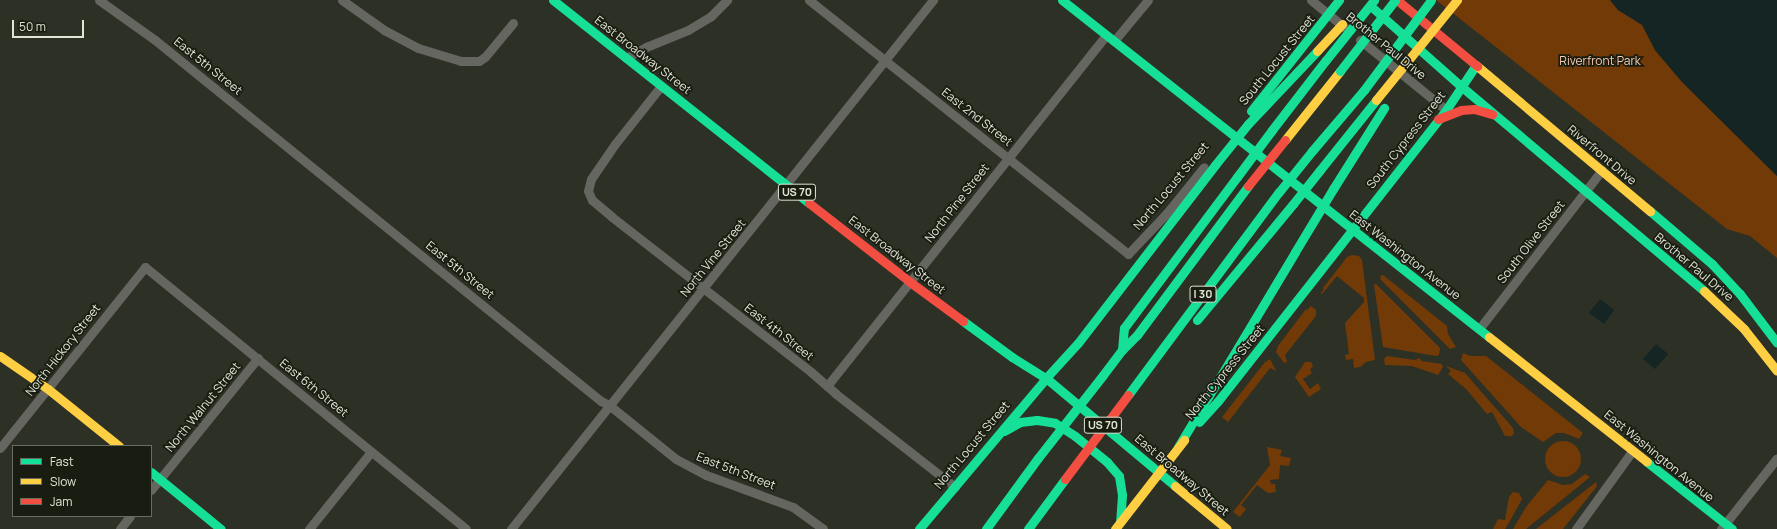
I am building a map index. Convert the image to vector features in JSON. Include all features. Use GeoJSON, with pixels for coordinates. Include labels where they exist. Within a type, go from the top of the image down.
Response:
{"type":"FeatureCollection","features":[{"type":"Feature","properties":{"kind":"main road","name":"East Broadway Street"},"geometry":{"type":"LineString","coordinates":[[553,0],[910,282],[1012,357],[1046,378],[1227,529]]}},
{"type":"Feature","properties":{"kind":"main road","name":"East Washington Avenue"},"geometry":{"type":"LineString","coordinates":[[1062,0],[1633,450],[1726,527]]}},
{"type":"Feature","properties":{"kind":"main road","name":"South Locust Street"},"geometry":{"type":"LineString","coordinates":[[1232,133],[1339,0]]}},
{"type":"Feature","properties":{"kind":"main road","name":"North Locust Street"},"geometry":{"type":"LineString","coordinates":[[919,529],[1015,413],[1082,338],[1248,124],[1364,0]]}},
{"type":"Feature","properties":{"kind":"main road"},"geometry":{"type":"LineString","coordinates":[[1364,0],[1462,87],[1586,192]]}},
{"type":"Feature","properties":{"kind":"main road"},"geometry":{"type":"LineString","coordinates":[[1122,350],[1124,328],[1272,130],[1374,0]]}},
{"type":"Feature","properties":{"kind":"main road","name":"Riverfront Drive"},"geometry":{"type":"LineString","coordinates":[[1396,0],[1602,170],[1723,275],[1777,343]]}},
{"type":"Feature","properties":{"kind":"main road","name":"I 30"},"geometry":{"type":"LineString","coordinates":[[986,529],[1102,374],[1137,334],[1248,186],[1396,0]]}},
{"type":"Feature","properties":{"kind":"main road","name":"I 30"},"geometry":{"type":"LineString","coordinates":[[1028,529],[1280,192],[1312,151],[1364,90],[1431,0]]}},
{"type":"Feature","properties":{"kind":"main road"},"geometry":{"type":"LineString","coordinates":[[1128,395],[1157,367],[1189,329],[1293,204],[1457,0]]}},
{"type":"Feature","properties":{"kind":"main road"},"geometry":{"type":"LineString","coordinates":[[1401,84],[1428,48],[1428,36]]}},
{"type":"Feature","properties":{"kind":"main road","name":"South Cypress Street"},"geometry":{"type":"LineString","coordinates":[[1352,229],[1446,110],[1476,65]]}},
{"type":"Feature","properties":{"kind":"main road"},"geometry":{"type":"LineString","coordinates":[[1178,447],[1333,189],[1386,105]]}},
{"type":"Feature","properties":{"kind":"main road"},"geometry":{"type":"LineString","coordinates":[[1438,120],[1461,110],[1474,109],[1497,116]]}},
{"type":"Feature","properties":{"kind":"main road","name":"Brother Paul Drive"},"geometry":{"type":"LineString","coordinates":[[1586,192],[1718,302],[1744,329],[1777,371]]}},
{"type":"Feature","properties":{"kind":"main road","name":"North Cypress Street"},"geometry":{"type":"LineString","coordinates":[[1118,526],[1159,471],[1218,402],[1352,229]]}},
{"type":"Feature","properties":{"kind":"main road"},"geometry":{"type":"LineString","coordinates":[[0,356],[45,392],[103,445]]}},
{"type":"Feature","properties":{"kind":"main road"},"geometry":{"type":"LineString","coordinates":[[45,392],[118,445]]}},
{"type":"Feature","properties":{"kind":"main road"},"geometry":{"type":"LineString","coordinates":[[999,434],[1020,422],[1037,420],[1055,423],[1076,436],[1107,462],[1119,476],[1122,495],[1118,526]]}},
{"type":"Feature","properties":{"kind":"main road"},"geometry":{"type":"LineString","coordinates":[[154,485],[206,529]]}},
{"type":"Feature","properties":{"kind":"main road"},"geometry":{"type":"LineString","coordinates":[[154,485],[221,529]]}},
{"type":"Feature","properties":{"kind":"street","name":"East 5th Street"},"geometry":{"type":"LineString","coordinates":[[99,0],[161,45],[656,444],[684,464],[706,475],[793,507],[823,529]]}},
{"type":"Feature","properties":{"kind":"street"},"geometry":{"type":"LineString","coordinates":[[342,0],[384,30],[430,52],[469,62],[479,61],[489,54],[514,23]]}},
{"type":"Feature","properties":{"kind":"street"},"geometry":{"type":"LineString","coordinates":[[626,58],[646,47],[688,30],[711,16],[727,0]]}},
{"type":"Feature","properties":{"kind":"street","name":"East 2nd Street"},"geometry":{"type":"LineString","coordinates":[[809,0],[1009,157],[1128,254]]}},
{"type":"Feature","properties":{"kind":"street","name":"North Vine Street"},"geometry":{"type":"LineString","coordinates":[[511,529],[609,405],[705,288],[932,0]]}},
{"type":"Feature","properties":{"kind":"street"},"geometry":{"type":"LineString","coordinates":[[1114,41],[1148,0]]}},
{"type":"Feature","properties":{"kind":"street","name":"Brother Paul Drive"},"geometry":{"type":"LineString","coordinates":[[1310,0],[1446,110]]}},
{"type":"Feature","properties":{"kind":"street","name":"North Pine Street"},"geometry":{"type":"LineString","coordinates":[[827,386],[1106,35]]}},
{"type":"Feature","properties":{"kind":"street","name":"East 4th Street"},"geometry":{"type":"LineString","coordinates":[[661,86],[615,144],[591,179],[588,191],[589,195],[596,204],[612,217],[705,288],[955,487]]}},
{"type":"Feature","properties":{"kind":"street","name":"North Locust Street"},"geometry":{"type":"LineString","coordinates":[[1128,254],[1166,214],[1232,133]]}},
{"type":"Feature","properties":{"kind":"street","name":"South Olive Street"},"geometry":{"type":"LineString","coordinates":[[1478,329],[1602,170]]}},
{"type":"Feature","properties":{"kind":"street","name":"East 6th Street"},"geometry":{"type":"LineString","coordinates":[[145,267],[466,529]]}},
{"type":"Feature","properties":{"kind":"street","name":"North Hickory Street"},"geometry":{"type":"LineString","coordinates":[[0,448],[145,267]]}},
{"type":"Feature","properties":{"kind":"street","name":"North Walnut Street"},"geometry":{"type":"LineString","coordinates":[[154,485],[258,358]]}},
{"type":"Feature","properties":{"kind":"street"},"geometry":{"type":"LineString","coordinates":[[1576,529],[1633,450]]}},
{"type":"Feature","properties":{"kind":"street"},"geometry":{"type":"LineString","coordinates":[[309,529],[371,452]]}},
{"type":"Feature","properties":{"kind":"street"},"geometry":{"type":"LineString","coordinates":[[1726,527],[1777,458]]}},
{"type":"Feature","properties":{"kind":"street"},"geometry":{"type":"LineString","coordinates":[[120,529],[129,517]]}},
{"type":"Feature","properties":{"kind":"green space","name":"Riverfront Park"},"geometry":{"type":"Polygon","coordinates":[[[1436,0],[1610,0],[1618,10],[1643,25],[1655,50],[1682,82],[1777,176],[1777,258],[1750,236],[1727,229],[1436,0]]]}},
{"type":"Feature","properties":{"kind":"green space"},"geometry":{"type":"Polygon","coordinates":[[[1352,255],[1359,256],[1362,260],[1375,360],[1366,362],[1360,367],[1354,368],[1353,359],[1346,360],[1345,355],[1349,354],[1345,323],[1364,302],[1364,298],[1337,276],[1322,294],[1321,293],[1324,289],[1323,288],[1347,257],[1352,255]]]}},
{"type":"Feature","properties":{"kind":"green space"},"geometry":{"type":"Polygon","coordinates":[[[1383,275],[1447,326],[1448,334],[1456,347],[1450,349],[1381,280],[1380,276],[1383,275]]]}},
{"type":"Feature","properties":{"kind":"green space"},"geometry":{"type":"Polygon","coordinates":[[[1376,284],[1440,348],[1439,355],[1436,356],[1383,347],[1374,285],[1376,284]]]}},
{"type":"Feature","properties":{"kind":"green space"},"geometry":{"type":"Polygon","coordinates":[[[1311,306],[1316,310],[1316,316],[1285,355],[1287,362],[1284,363],[1276,352],[1278,346],[1306,309],[1307,310],[1311,306]]]}},
{"type":"Feature","properties":{"kind":"green space"},"geometry":{"type":"Polygon","coordinates":[[[1463,353],[1470,356],[1486,356],[1583,433],[1579,439],[1564,433],[1556,433],[1543,442],[1521,427],[1461,360],[1463,353]]]}},
{"type":"Feature","properties":{"kind":"green space"},"geometry":{"type":"Polygon","coordinates":[[[1387,356],[1415,360],[1419,358],[1422,361],[1442,364],[1443,367],[1438,375],[1412,366],[1385,365],[1384,359],[1387,356]]]}},
{"type":"Feature","properties":{"kind":"green space"},"geometry":{"type":"Polygon","coordinates":[[[1270,359],[1276,371],[1270,368],[1228,422],[1222,417],[1265,362],[1270,359]]]}},
{"type":"Feature","properties":{"kind":"green space"},"geometry":{"type":"Polygon","coordinates":[[[1305,362],[1311,362],[1313,366],[1310,370],[1312,373],[1303,379],[1310,389],[1318,383],[1321,389],[1309,397],[1295,377],[1305,362]]]}},
{"type":"Feature","properties":{"kind":"green space"},"geometry":{"type":"Polygon","coordinates":[[[1446,366],[1465,373],[1513,428],[1514,433],[1512,436],[1505,436],[1492,412],[1487,414],[1466,389],[1448,374],[1451,371],[1446,366]]]}},
{"type":"Feature","properties":{"kind":"green space"},"geometry":{"type":"Polygon","coordinates":[[[1563,441],[1576,446],[1581,459],[1576,472],[1563,477],[1550,472],[1545,459],[1550,446],[1563,441]]]}},
{"type":"Feature","properties":{"kind":"green space"},"geometry":{"type":"Polygon","coordinates":[[[1267,447],[1282,450],[1280,456],[1291,458],[1289,466],[1280,465],[1279,479],[1270,480],[1271,484],[1275,484],[1276,492],[1268,493],[1257,485],[1241,505],[1246,509],[1240,517],[1233,512],[1270,465],[1267,447]]]}},
{"type":"Feature","properties":{"kind":"green space"},"geometry":{"type":"Polygon","coordinates":[[[1585,474],[1590,477],[1526,529],[1513,529],[1526,507],[1548,480],[1563,485],[1572,484],[1585,474]]]}},
{"type":"Feature","properties":{"kind":"green space"},"geometry":{"type":"Polygon","coordinates":[[[1596,482],[1597,486],[1563,529],[1536,529],[1596,482]]]}},
{"type":"Feature","properties":{"kind":"green space"},"geometry":{"type":"Polygon","coordinates":[[[1513,492],[1519,493],[1522,499],[1505,529],[1493,529],[1498,519],[1505,520],[1509,497],[1513,492]]]}},
{"type":"Feature","properties":{"kind":"shaded area"},"geometry":{"type":"Polygon","coordinates":[[[1610,0],[1777,0],[1777,176],[1682,82],[1655,50],[1642,25],[1618,10],[1610,0]]]}},
{"type":"Feature","properties":{"kind":"shaded area"},"geometry":{"type":"Polygon","coordinates":[[[1600,299],[1614,310],[1604,324],[1589,313],[1600,299]]]}},
{"type":"Feature","properties":{"kind":"shaded area"},"geometry":{"type":"Polygon","coordinates":[[[1656,344],[1668,354],[1655,369],[1643,359],[1656,344]]]}},
{"type":"Feature","properties":{"kind":"traffic: fast"},"geometry":{"type":"LineString","coordinates":[[553,0],[809,203]]}},
{"type":"Feature","properties":{"kind":"traffic: fast"},"geometry":{"type":"LineString","coordinates":[[1062,0],[1489,337]]}},
{"type":"Feature","properties":{"kind":"traffic: fast"},"geometry":{"type":"LineString","coordinates":[[1251,111],[1339,0]]}},
{"type":"Feature","properties":{"kind":"traffic: fast"},"geometry":{"type":"LineString","coordinates":[[1326,60],[1374,0]]}},
{"type":"Feature","properties":{"kind":"traffic: fast"},"geometry":{"type":"LineString","coordinates":[[1340,71],[1395,0]]}},
{"type":"Feature","properties":{"kind":"traffic: fast"},"geometry":{"type":"LineString","coordinates":[[1364,90],[1431,0]]}},
{"type":"Feature","properties":{"kind":"traffic: fast"},"geometry":{"type":"LineString","coordinates":[[1374,9],[1462,87],[1704,291]]}},
{"type":"Feature","properties":{"kind":"traffic: fast"},"geometry":{"type":"LineString","coordinates":[[1248,124],[1317,51]]}},
{"type":"Feature","properties":{"kind":"traffic: fast"},"geometry":{"type":"LineString","coordinates":[[1272,130],[1326,60]]}},
{"type":"Feature","properties":{"kind":"traffic: fast"},"geometry":{"type":"LineString","coordinates":[[1199,422],[1218,401],[1446,110],[1476,65]]}},
{"type":"Feature","properties":{"kind":"traffic: fast"},"geometry":{"type":"LineString","coordinates":[[1312,151],[1364,90]]}},
{"type":"Feature","properties":{"kind":"traffic: fast"},"geometry":{"type":"LineString","coordinates":[[1320,170],[1376,100]]}},
{"type":"Feature","properties":{"kind":"traffic: fast"},"geometry":{"type":"LineString","coordinates":[[1333,189],[1384,108]]}},
{"type":"Feature","properties":{"kind":"traffic: fast"},"geometry":{"type":"LineString","coordinates":[[1215,165],[1248,124]]}},
{"type":"Feature","properties":{"kind":"traffic: fast"},"geometry":{"type":"LineString","coordinates":[[1237,177],[1272,130]]}},
{"type":"Feature","properties":{"kind":"traffic: fast"},"geometry":{"type":"LineString","coordinates":[[1279,192],[1312,151]]}},
{"type":"Feature","properties":{"kind":"traffic: fast"},"geometry":{"type":"LineString","coordinates":[[1046,378],[1078,343],[1215,165]]}},
{"type":"Feature","properties":{"kind":"traffic: fast"},"geometry":{"type":"LineString","coordinates":[[1293,204],[1320,170]]}},
{"type":"Feature","properties":{"kind":"traffic: fast"},"geometry":{"type":"LineString","coordinates":[[1122,350],[1124,328],[1237,177]]}},
{"type":"Feature","properties":{"kind":"traffic: fast"},"geometry":{"type":"LineString","coordinates":[[1103,375],[1122,350],[1137,335],[1248,186]]}},
{"type":"Feature","properties":{"kind":"traffic: fast"},"geometry":{"type":"LineString","coordinates":[[1295,252],[1333,189]]}},
{"type":"Feature","properties":{"kind":"traffic: fast"},"geometry":{"type":"LineString","coordinates":[[1128,395],[1279,192]]}},
{"type":"Feature","properties":{"kind":"traffic: fast"},"geometry":{"type":"LineString","coordinates":[[1197,320],[1293,204]]}},
{"type":"Feature","properties":{"kind":"traffic: fast"},"geometry":{"type":"LineString","coordinates":[[1650,211],[1712,264],[1740,294],[1777,343]]}},
{"type":"Feature","properties":{"kind":"traffic: fast"},"geometry":{"type":"LineString","coordinates":[[1178,447],[1295,252]]}},
{"type":"Feature","properties":{"kind":"traffic: fast"},"geometry":{"type":"LineString","coordinates":[[963,321],[1012,357],[1046,378],[1175,486]]}},
{"type":"Feature","properties":{"kind":"traffic: fast"},"geometry":{"type":"LineString","coordinates":[[1038,458],[1103,375]]}},
{"type":"Feature","properties":{"kind":"traffic: fast"},"geometry":{"type":"LineString","coordinates":[[919,529],[1046,378]]}},
{"type":"Feature","properties":{"kind":"traffic: fast"},"geometry":{"type":"LineString","coordinates":[[1004,431],[1020,422],[1037,420],[1055,423],[1075,436],[1107,462],[1119,476],[1122,495],[1120,522]]}},
{"type":"Feature","properties":{"kind":"traffic: fast"},"geometry":{"type":"LineString","coordinates":[[986,529],[1038,458]]}},
{"type":"Feature","properties":{"kind":"traffic: fast"},"geometry":{"type":"LineString","coordinates":[[1647,462],[1732,529]]}},
{"type":"Feature","properties":{"kind":"traffic: fast"},"geometry":{"type":"LineString","coordinates":[[152,473],[221,529]]}},
{"type":"Feature","properties":{"kind":"traffic: fast"},"geometry":{"type":"LineString","coordinates":[[1028,529],[1065,479]]}},
{"type":"Feature","properties":{"kind":"traffic: slow"},"geometry":{"type":"LineString","coordinates":[[1376,100],[1457,0]]}},
{"type":"Feature","properties":{"kind":"traffic: slow"},"geometry":{"type":"LineString","coordinates":[[1317,51],[1342,24]]}},
{"type":"Feature","properties":{"kind":"traffic: slow"},"geometry":{"type":"LineString","coordinates":[[1477,66],[1650,211]]}},
{"type":"Feature","properties":{"kind":"traffic: slow"},"geometry":{"type":"LineString","coordinates":[[1285,140],[1340,71]]}},
{"type":"Feature","properties":{"kind":"traffic: slow"},"geometry":{"type":"LineString","coordinates":[[1704,291],[1744,329],[1777,371]]}},
{"type":"Feature","properties":{"kind":"traffic: slow"},"geometry":{"type":"LineString","coordinates":[[1489,337],[1647,462]]}},
{"type":"Feature","properties":{"kind":"traffic: slow"},"geometry":{"type":"LineString","coordinates":[[0,356],[48,389],[118,445]]}},
{"type":"Feature","properties":{"kind":"traffic: slow"},"geometry":{"type":"LineString","coordinates":[[1115,529],[1184,440]]}},
{"type":"Feature","properties":{"kind":"traffic: slow"},"geometry":{"type":"LineString","coordinates":[[1175,486],[1227,529]]}},
{"type":"Feature","properties":{"kind":"traffic: jam"},"geometry":{"type":"LineString","coordinates":[[1397,0],[1477,66]]}},
{"type":"Feature","properties":{"kind":"traffic: jam"},"geometry":{"type":"LineString","coordinates":[[1438,119],[1461,110],[1474,109],[1492,114]]}},
{"type":"Feature","properties":{"kind":"traffic: jam"},"geometry":{"type":"LineString","coordinates":[[1248,186],[1285,140]]}},
{"type":"Feature","properties":{"kind":"traffic: jam"},"geometry":{"type":"LineString","coordinates":[[809,203],[910,282],[963,321]]}},
{"type":"Feature","properties":{"kind":"traffic: jam"},"geometry":{"type":"LineString","coordinates":[[1065,479],[1128,395]]}}]}
